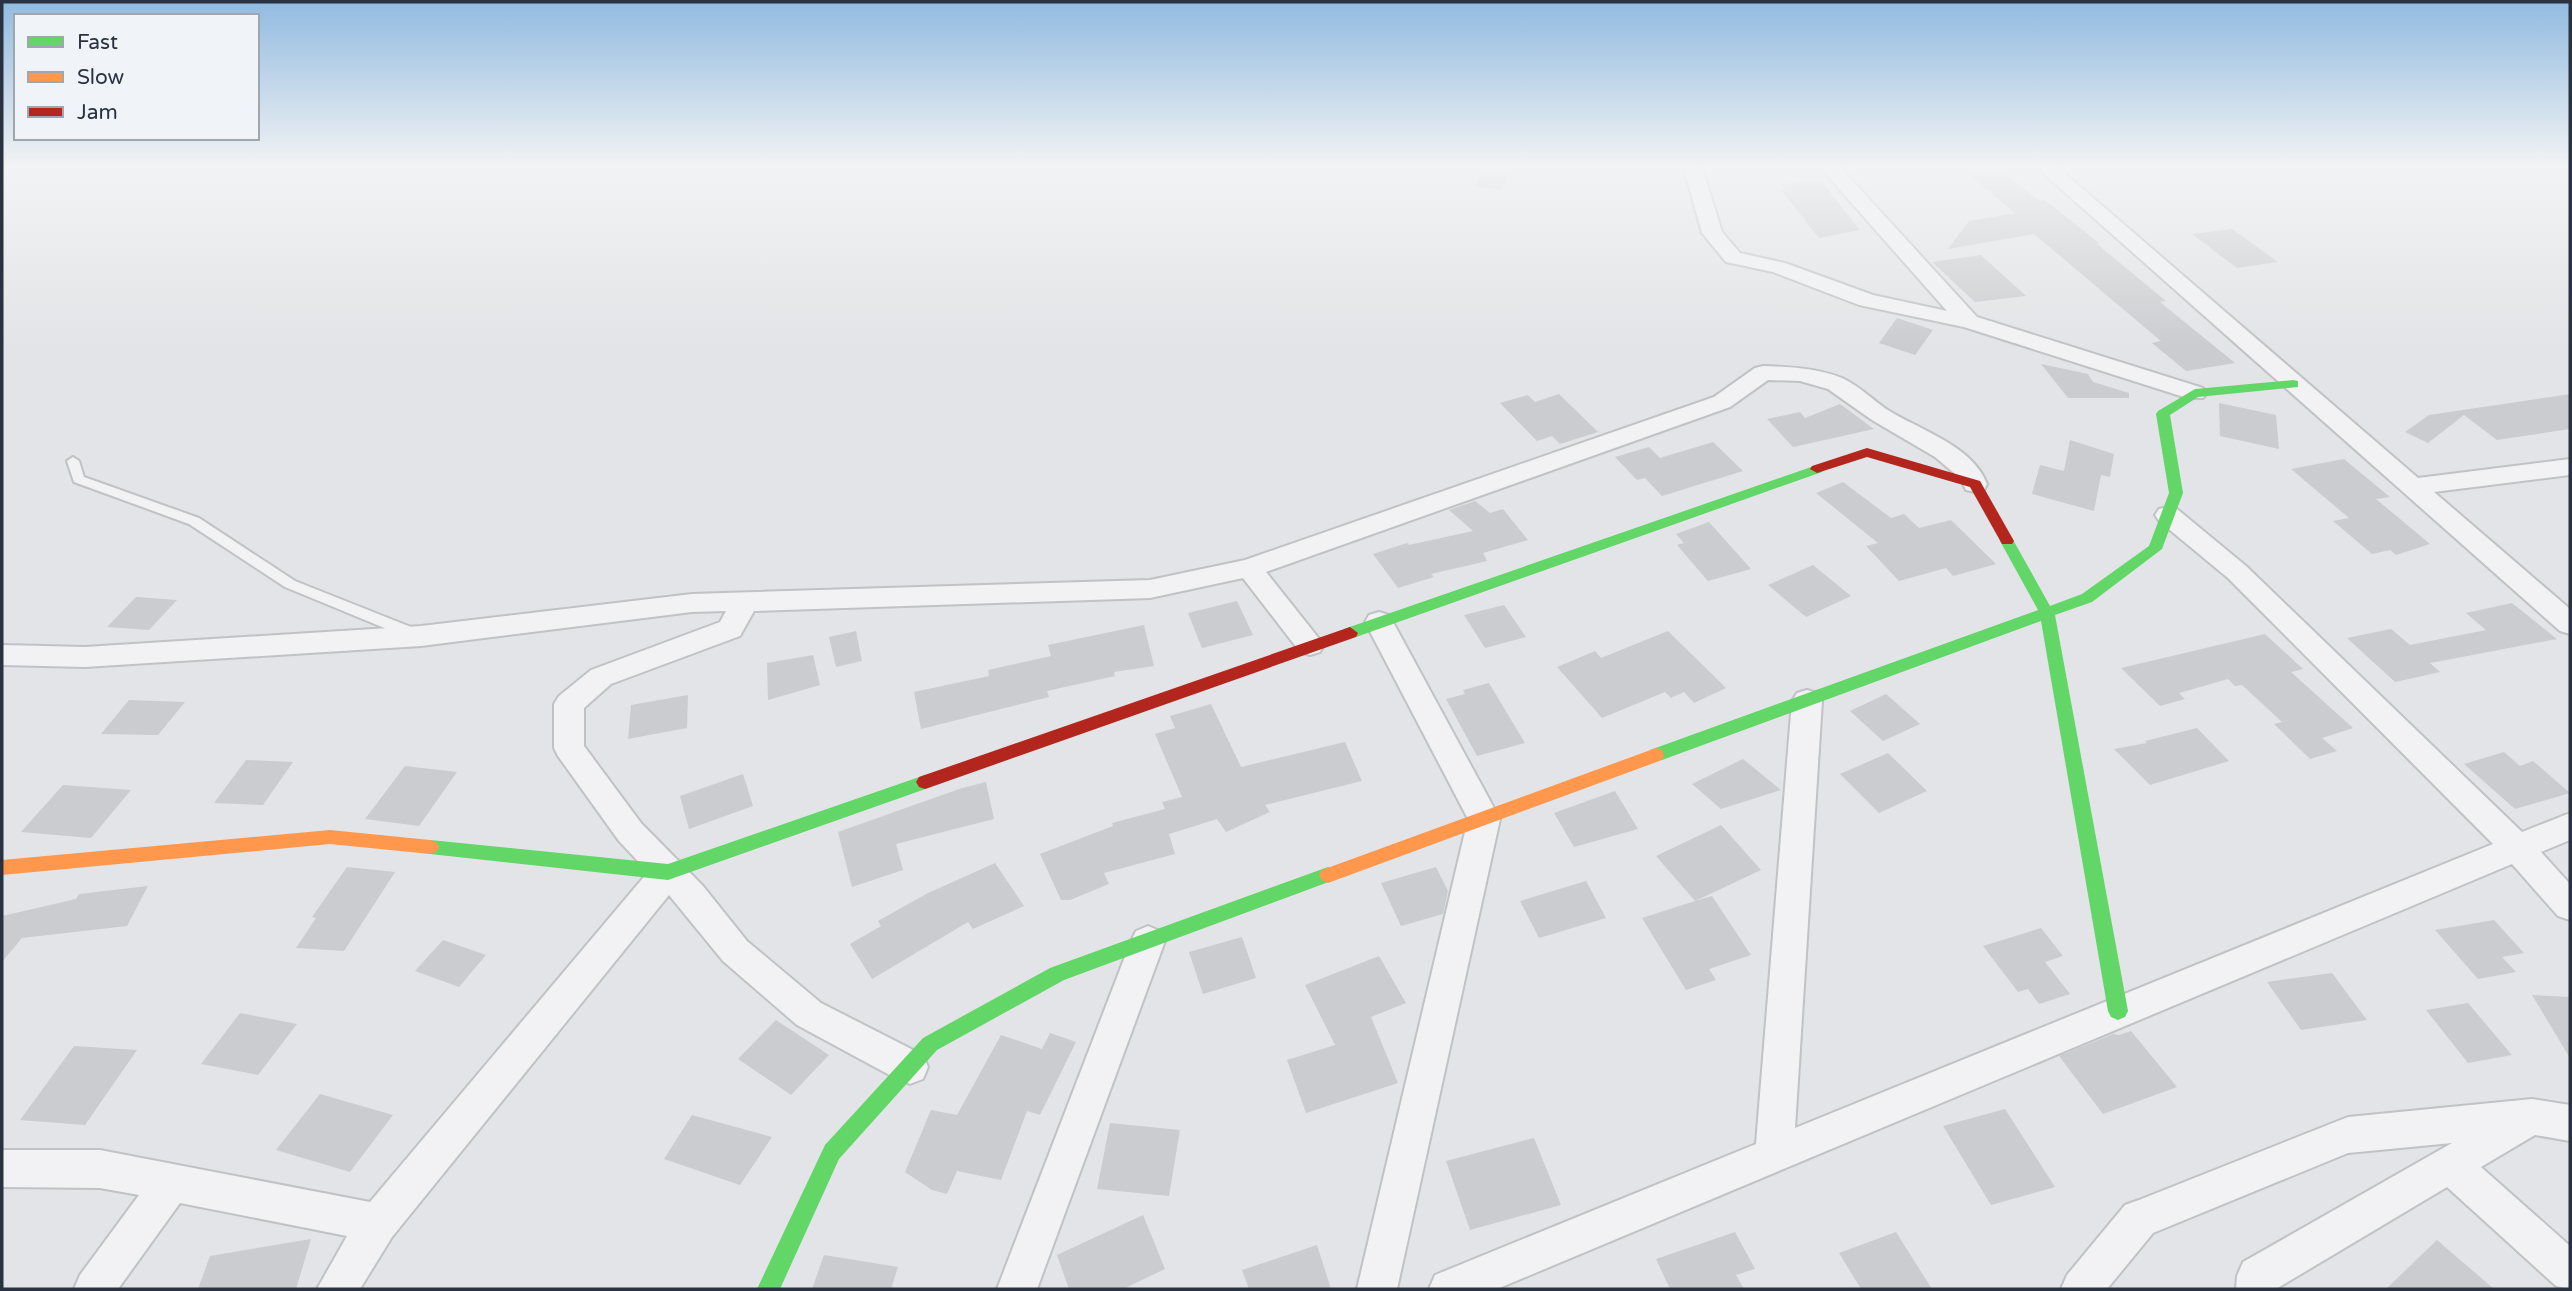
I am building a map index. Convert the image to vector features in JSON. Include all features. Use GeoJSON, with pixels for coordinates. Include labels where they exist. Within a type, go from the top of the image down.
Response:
{"type":"FeatureCollection","features":[{"type":"Feature","properties":{"kind":"street"},"geometry":{"type":"LineString","coordinates":[[1710,225],[1712,233],[1733,258],[1778,267],[1867,300],[1969,322],[2195,394],[2293,384]]}},
{"type":"Feature","properties":{"kind":"street"},"geometry":{"type":"LineString","coordinates":[[1881,225],[1969,322]]}},
{"type":"Feature","properties":{"kind":"street"},"geometry":{"type":"LineString","coordinates":[[2112,225],[2570,624]]}},
{"type":"Feature","properties":{"kind":"street"},"geometry":{"type":"LineString","coordinates":[[2,655],[85,657],[421,636],[692,603],[1150,589],[1249,568],[1722,402],[1763,373],[1801,374],[1836,384],[1880,415],[1944,452],[1971,474],[2047,613],[2118,1011]]}},
{"type":"Feature","properties":{"kind":"street"},"geometry":{"type":"LineString","coordinates":[[768,1289],[832,1153],[930,1044],[1058,974],[2087,598],[2155,549],[2176,493],[2163,414],[2195,394]]}},
{"type":"Feature","properties":{"kind":"street"},"geometry":{"type":"LineString","coordinates":[[2,868],[330,837],[668,872],[1867,452],[1975,484]]}},
{"type":"Feature","properties":{"kind":"street"},"geometry":{"type":"LineString","coordinates":[[2411,487],[2570,467]]}},
{"type":"Feature","properties":{"kind":"street"},"geometry":{"type":"LineString","coordinates":[[2168,515],[2236,572],[2516,846],[2570,906]]}},
{"type":"Feature","properties":{"kind":"street"},"geometry":{"type":"LineString","coordinates":[[1249,568],[1310,645]]}},
{"type":"Feature","properties":{"kind":"street"},"geometry":{"type":"LineString","coordinates":[[746,601],[730,629],[601,677],[569,704],[569,748],[630,832],[736,951],[809,1014],[910,1067]]}},
{"type":"Feature","properties":{"kind":"street"},"geometry":{"type":"LineString","coordinates":[[1377,1289],[1484,819],[1379,622]]}},
{"type":"Feature","properties":{"kind":"street"},"geometry":{"type":"LineString","coordinates":[[1774,1154],[1807,701]]}},
{"type":"Feature","properties":{"kind":"street"},"geometry":{"type":"LineString","coordinates":[[1448,1289],[2516,846],[2570,826]]}},
{"type":"Feature","properties":{"kind":"street"},"geometry":{"type":"LineString","coordinates":[[337,1289],[378,1223],[668,872]]}},
{"type":"Feature","properties":{"kind":"street"},"geometry":{"type":"LineString","coordinates":[[1017,1289],[1148,941]]}},
{"type":"Feature","properties":{"kind":"street"},"geometry":{"type":"LineString","coordinates":[[2256,1289],[2257,1276],[2532,1117]]}},
{"type":"Feature","properties":{"kind":"street"},"geometry":{"type":"LineString","coordinates":[[2081,1289],[2139,1219],[2348,1135],[2532,1117],[2570,1123]]}},
{"type":"Feature","properties":{"kind":"street"},"geometry":{"type":"LineString","coordinates":[[2450,1165],[2570,1272]]}},
{"type":"Feature","properties":{"kind":"street"},"geometry":{"type":"LineString","coordinates":[[2,1169],[100,1169],[378,1223]]}},
{"type":"Feature","properties":{"kind":"street"},"geometry":{"type":"LineString","coordinates":[[94,1289],[171,1183]]}},
{"type":"Feature","properties":{"kind":"lane"},"geometry":{"type":"LineString","coordinates":[[73,461],[78,479],[194,521],[290,584],[421,636]]}},
{"type":"Feature","properties":{"kind":"building"},"geometry":{"type":"Polygon","coordinates":[[[1809,225],[1856,225],[1860,230],[1819,238],[1809,225]]]}},
{"type":"Feature","properties":{"kind":"building"},"geometry":{"type":"Polygon","coordinates":[[[1966,225],[2077,225],[2166,301],[2160,302],[2235,363],[2186,371],[2152,343],[2161,341],[2034,234],[1948,249],[1966,225]]]}},
{"type":"Feature","properties":{"kind":"building"},"geometry":{"type":"Polygon","coordinates":[[[2232,229],[2278,262],[2237,268],[2192,234],[2232,229]]]}},
{"type":"Feature","properties":{"kind":"building"},"geometry":{"type":"Polygon","coordinates":[[[1981,255],[2026,296],[1975,302],[1932,262],[1981,255]]]}},
{"type":"Feature","properties":{"kind":"building"},"geometry":{"type":"Polygon","coordinates":[[[1897,318],[1933,330],[1915,355],[1879,343],[1897,318]]]}},
{"type":"Feature","properties":{"kind":"building"},"geometry":{"type":"Polygon","coordinates":[[[2041,364],[2088,374],[2093,382],[2129,393],[2129,398],[2068,398],[2041,364]]]}},
{"type":"Feature","properties":{"kind":"building"},"geometry":{"type":"Polygon","coordinates":[[[1559,394],[1598,432],[1560,444],[1552,436],[1537,441],[1500,403],[1528,395],[1535,402],[1559,394]]]}},
{"type":"Feature","properties":{"kind":"building"},"geometry":{"type":"Polygon","coordinates":[[[2570,394],[2570,429],[2497,440],[2464,415],[2428,443],[2405,432],[2429,415],[2570,394]]]}},
{"type":"Feature","properties":{"kind":"building"},"geometry":{"type":"Polygon","coordinates":[[[2219,403],[2276,415],[2279,449],[2220,436],[2219,403]]]}},
{"type":"Feature","properties":{"kind":"building"},"geometry":{"type":"Polygon","coordinates":[[[1840,404],[1874,429],[1793,447],[1767,419],[1800,412],[1805,418],[1840,404]]]}},
{"type":"Feature","properties":{"kind":"building"},"geometry":{"type":"Polygon","coordinates":[[[2070,440],[2114,454],[2110,477],[2101,475],[2094,511],[2032,494],[2040,465],[2064,471],[2070,440]]]}},
{"type":"Feature","properties":{"kind":"building"},"geometry":{"type":"Polygon","coordinates":[[[1713,442],[1743,471],[1662,496],[1645,478],[1637,480],[1615,457],[1649,447],[1660,458],[1713,442]]]}},
{"type":"Feature","properties":{"kind":"building"},"geometry":{"type":"Polygon","coordinates":[[[2344,459],[2390,497],[2376,499],[2430,544],[2396,555],[2390,550],[2372,554],[2333,521],[2349,518],[2291,469],[2344,459]]]}},
{"type":"Feature","properties":{"kind":"building"},"geometry":{"type":"Polygon","coordinates":[[[1843,482],[1891,518],[1904,514],[1919,528],[1951,520],[1996,564],[1953,576],[1946,568],[1899,581],[1866,546],[1878,543],[1816,493],[1843,482]]]}},
{"type":"Feature","properties":{"kind":"building"},"geometry":{"type":"Polygon","coordinates":[[[1475,501],[1490,513],[1503,509],[1528,540],[1483,553],[1487,561],[1431,574],[1434,577],[1398,588],[1373,554],[1407,543],[1409,545],[1473,531],[1449,510],[1475,501]]]}},
{"type":"Feature","properties":{"kind":"building"},"geometry":{"type":"Polygon","coordinates":[[[1709,522],[1751,569],[1708,581],[1677,545],[1684,543],[1676,534],[1709,522]]]}},
{"type":"Feature","properties":{"kind":"building"},"geometry":{"type":"Polygon","coordinates":[[[1813,565],[1851,596],[1806,617],[1768,585],[1813,565]]]}},
{"type":"Feature","properties":{"kind":"building"},"geometry":{"type":"Polygon","coordinates":[[[136,597],[177,600],[149,630],[107,627],[136,597]]]}},
{"type":"Feature","properties":{"kind":"building"},"geometry":{"type":"Polygon","coordinates":[[[1237,601],[1253,635],[1202,648],[1188,613],[1237,601]]]}},
{"type":"Feature","properties":{"kind":"building"},"geometry":{"type":"Polygon","coordinates":[[[2512,603],[2557,639],[2430,663],[2440,672],[2395,682],[2347,638],[2391,629],[2410,645],[2486,630],[2466,613],[2512,603]]]}},
{"type":"Feature","properties":{"kind":"building"},"geometry":{"type":"Polygon","coordinates":[[[1504,605],[1526,637],[1485,648],[1464,615],[1504,605]]]}},
{"type":"Feature","properties":{"kind":"building"},"geometry":{"type":"Polygon","coordinates":[[[1144,625],[1154,666],[1114,672],[1115,676],[1047,691],[1049,697],[921,729],[914,692],[989,676],[988,670],[1051,656],[1048,645],[1144,625]]]}},
{"type":"Feature","properties":{"kind":"building"},"geometry":{"type":"Polygon","coordinates":[[[856,631],[862,661],[836,667],[829,637],[856,631]]]}},
{"type":"Feature","properties":{"kind":"building"},"geometry":{"type":"Polygon","coordinates":[[[1668,631],[1726,688],[1694,703],[1684,692],[1671,698],[1665,692],[1602,718],[1557,667],[1595,651],[1601,658],[1668,631]]]}},
{"type":"Feature","properties":{"kind":"building"},"geometry":{"type":"Polygon","coordinates":[[[2265,634],[2303,669],[2291,672],[2353,728],[2322,738],[2337,751],[2310,759],[2274,724],[2282,722],[2242,685],[2235,686],[2228,679],[2179,693],[2185,699],[2160,706],[2121,668],[2265,634]]]}},
{"type":"Feature","properties":{"kind":"building"},"geometry":{"type":"Polygon","coordinates":[[[813,655],[820,685],[768,700],[767,663],[813,655]]]}},
{"type":"Feature","properties":{"kind":"building"},"geometry":{"type":"Polygon","coordinates":[[[1489,683],[1525,743],[1477,756],[1446,699],[1465,694],[1463,690],[1489,683]]]}},
{"type":"Feature","properties":{"kind":"building"},"geometry":{"type":"Polygon","coordinates":[[[1886,694],[1920,724],[1883,741],[1850,711],[1886,694]]]}},
{"type":"Feature","properties":{"kind":"building"},"geometry":{"type":"Polygon","coordinates":[[[688,695],[687,728],[628,739],[631,705],[688,695]]]}},
{"type":"Feature","properties":{"kind":"building"},"geometry":{"type":"Polygon","coordinates":[[[129,700],[185,702],[158,735],[101,734],[129,700]]]}},
{"type":"Feature","properties":{"kind":"building"},"geometry":{"type":"Polygon","coordinates":[[[1211,704],[1241,767],[1345,742],[1362,781],[1265,805],[1270,812],[1226,832],[1217,819],[1169,834],[1175,854],[1104,873],[1109,884],[1070,900],[1061,900],[1040,854],[1113,826],[1112,823],[1165,809],[1162,802],[1182,797],[1155,734],[1175,728],[1170,716],[1211,704]]]}},
{"type":"Feature","properties":{"kind":"building"},"geometry":{"type":"Polygon","coordinates":[[[2197,728],[2229,761],[2150,785],[2114,749],[2147,743],[2145,741],[2197,728]]]}},
{"type":"Feature","properties":{"kind":"building"},"geometry":{"type":"Polygon","coordinates":[[[2504,752],[2520,766],[2533,761],[2570,793],[2515,809],[2464,764],[2504,752]]]}},
{"type":"Feature","properties":{"kind":"building"},"geometry":{"type":"Polygon","coordinates":[[[1888,753],[1927,791],[1879,813],[1840,774],[1888,753]]]}},
{"type":"Feature","properties":{"kind":"building"},"geometry":{"type":"Polygon","coordinates":[[[1743,759],[1781,790],[1721,809],[1692,784],[1743,759]]]}},
{"type":"Feature","properties":{"kind":"building"},"geometry":{"type":"Polygon","coordinates":[[[246,760],[293,762],[263,805],[214,803],[246,760]]]}},
{"type":"Feature","properties":{"kind":"building"},"geometry":{"type":"Polygon","coordinates":[[[405,766],[457,772],[419,826],[365,819],[405,766]]]}},
{"type":"Feature","properties":{"kind":"building"},"geometry":{"type":"Polygon","coordinates":[[[743,774],[753,806],[689,829],[680,796],[743,774]]]}},
{"type":"Feature","properties":{"kind":"building"},"geometry":{"type":"Polygon","coordinates":[[[986,782],[994,819],[896,844],[903,870],[852,887],[838,832],[986,782]]]}},
{"type":"Feature","properties":{"kind":"building"},"geometry":{"type":"Polygon","coordinates":[[[63,785],[131,790],[91,838],[21,832],[63,785]]]}},
{"type":"Feature","properties":{"kind":"building"},"geometry":{"type":"Polygon","coordinates":[[[1615,791],[1638,829],[1574,847],[1554,813],[1615,791]]]}},
{"type":"Feature","properties":{"kind":"building"},"geometry":{"type":"Polygon","coordinates":[[[1721,825],[1761,870],[1695,901],[1656,856],[1721,825]]]}},
{"type":"Feature","properties":{"kind":"building"},"geometry":{"type":"Polygon","coordinates":[[[995,863],[1024,906],[973,929],[968,922],[872,979],[850,944],[881,926],[878,921],[926,894],[995,863]]]}},
{"type":"Feature","properties":{"kind":"building"},"geometry":{"type":"Polygon","coordinates":[[[347,867],[395,872],[344,951],[296,948],[316,918],[312,917],[347,867]]]}},
{"type":"Feature","properties":{"kind":"building"},"geometry":{"type":"Polygon","coordinates":[[[1436,867],[1448,891],[1443,914],[1401,926],[1381,883],[1436,867]]]}},
{"type":"Feature","properties":{"kind":"building"},"geometry":{"type":"Polygon","coordinates":[[[1586,881],[1606,918],[1539,938],[1520,901],[1586,881]]]}},
{"type":"Feature","properties":{"kind":"building"},"geometry":{"type":"Polygon","coordinates":[[[148,886],[127,926],[22,938],[2,962],[2,916],[76,899],[79,894],[148,886]]]}},
{"type":"Feature","properties":{"kind":"building"},"geometry":{"type":"Polygon","coordinates":[[[1712,896],[1751,955],[1709,969],[1716,980],[1686,990],[1642,918],[1712,896]]]}},
{"type":"Feature","properties":{"kind":"building"},"geometry":{"type":"Polygon","coordinates":[[[2494,920],[2524,953],[2502,957],[2516,972],[2478,979],[2435,930],[2494,920]]]}},
{"type":"Feature","properties":{"kind":"building"},"geometry":{"type":"Polygon","coordinates":[[[2041,928],[2063,956],[2045,962],[2070,994],[2039,1004],[2028,989],[2018,992],[1983,946],[2041,928]]]}},
{"type":"Feature","properties":{"kind":"building"},"geometry":{"type":"Polygon","coordinates":[[[1242,937],[1256,978],[1203,994],[1189,952],[1242,937]]]}},
{"type":"Feature","properties":{"kind":"building"},"geometry":{"type":"Polygon","coordinates":[[[443,940],[486,955],[459,987],[415,971],[443,940]]]}},
{"type":"Feature","properties":{"kind":"building"},"geometry":{"type":"Polygon","coordinates":[[[1379,956],[1406,1003],[1371,1017],[1398,1083],[1306,1113],[1287,1060],[1335,1045],[1305,985],[1379,956]]]}},
{"type":"Feature","properties":{"kind":"building"},"geometry":{"type":"Polygon","coordinates":[[[2332,973],[2367,1020],[2301,1030],[2267,982],[2332,973]]]}},
{"type":"Feature","properties":{"kind":"building"},"geometry":{"type":"Polygon","coordinates":[[[2532,995],[2570,997],[2570,1058],[2532,995]]]}},
{"type":"Feature","properties":{"kind":"building"},"geometry":{"type":"Polygon","coordinates":[[[2468,1003],[2512,1055],[2468,1063],[2426,1010],[2468,1003]]]}},
{"type":"Feature","properties":{"kind":"building"},"geometry":{"type":"Polygon","coordinates":[[[240,1013],[297,1024],[258,1075],[201,1064],[240,1013]]]}},
{"type":"Feature","properties":{"kind":"building"},"geometry":{"type":"Polygon","coordinates":[[[776,1020],[829,1055],[791,1095],[738,1059],[776,1020]]]}},
{"type":"Feature","properties":{"kind":"building"},"geometry":{"type":"Polygon","coordinates":[[[2131,1031],[2177,1087],[2103,1114],[2059,1056],[2113,1034],[2131,1031]]]}},
{"type":"Feature","properties":{"kind":"building"},"geometry":{"type":"Polygon","coordinates":[[[1050,1033],[1076,1042],[1040,1115],[1027,1111],[1001,1180],[957,1171],[947,1194],[932,1190],[905,1172],[931,1110],[957,1115],[1001,1035],[1042,1049],[1050,1033]]]}},
{"type":"Feature","properties":{"kind":"building"},"geometry":{"type":"Polygon","coordinates":[[[74,1046],[137,1050],[85,1125],[20,1120],[74,1046]]]}},
{"type":"Feature","properties":{"kind":"building"},"geometry":{"type":"Polygon","coordinates":[[[320,1094],[393,1115],[350,1172],[276,1150],[320,1094]]]}},
{"type":"Feature","properties":{"kind":"building"},"geometry":{"type":"Polygon","coordinates":[[[2005,1109],[2055,1187],[1991,1205],[1943,1126],[2005,1109]]]}},
{"type":"Feature","properties":{"kind":"building"},"geometry":{"type":"Polygon","coordinates":[[[692,1115],[772,1137],[740,1185],[664,1159],[692,1115]]]}},
{"type":"Feature","properties":{"kind":"building"},"geometry":{"type":"Polygon","coordinates":[[[1110,1123],[1180,1130],[1169,1196],[1097,1189],[1110,1123]]]}},
{"type":"Feature","properties":{"kind":"building"},"geometry":{"type":"Polygon","coordinates":[[[1534,1138],[1561,1205],[1470,1230],[1446,1161],[1534,1138]]]}},
{"type":"Feature","properties":{"kind":"building"},"geometry":{"type":"Polygon","coordinates":[[[1143,1215],[1165,1269],[1123,1289],[1069,1289],[1057,1255],[1143,1215]]]}},
{"type":"Feature","properties":{"kind":"building"},"geometry":{"type":"Polygon","coordinates":[[[1735,1232],[1755,1269],[1736,1275],[1744,1289],[1670,1289],[1656,1259],[1735,1232]]]}},
{"type":"Feature","properties":{"kind":"building"},"geometry":{"type":"Polygon","coordinates":[[[1896,1232],[1932,1289],[1861,1289],[1839,1253],[1896,1232]]]}},
{"type":"Feature","properties":{"kind":"building"},"geometry":{"type":"Polygon","coordinates":[[[311,1239],[296,1289],[198,1289],[210,1256],[311,1239]]]}},
{"type":"Feature","properties":{"kind":"building"},"geometry":{"type":"Polygon","coordinates":[[[2437,1240],[2494,1289],[2386,1289],[2437,1240]]]}},
{"type":"Feature","properties":{"kind":"building"},"geometry":{"type":"Polygon","coordinates":[[[1317,1245],[1331,1289],[1249,1289],[1242,1270],[1317,1245]]]}},
{"type":"Feature","properties":{"kind":"building"},"geometry":{"type":"Polygon","coordinates":[[[824,1255],[898,1267],[891,1289],[812,1289],[824,1255]]]}},
{"type":"Feature","properties":{"kind":"traffic: fast"},"geometry":{"type":"LineString","coordinates":[[1656,755],[2087,598],[2155,549],[2176,493],[2163,414],[2195,393],[2293,384]]}},
{"type":"Feature","properties":{"kind":"traffic: fast"},"geometry":{"type":"LineString","coordinates":[[1350,633],[1817,469]]}},
{"type":"Feature","properties":{"kind":"traffic: fast"},"geometry":{"type":"LineString","coordinates":[[2007,541],[2047,613],[2118,1011]]}},
{"type":"Feature","properties":{"kind":"traffic: fast"},"geometry":{"type":"LineString","coordinates":[[430,847],[668,872],[925,782]]}},
{"type":"Feature","properties":{"kind":"traffic: fast"},"geometry":{"type":"LineString","coordinates":[[768,1289],[832,1152],[930,1044],[1057,974],[1328,875]]}},
{"type":"Feature","properties":{"kind":"traffic: slow"},"geometry":{"type":"LineString","coordinates":[[1328,875],[1656,755]]}},
{"type":"Feature","properties":{"kind":"traffic: slow"},"geometry":{"type":"LineString","coordinates":[[2,868],[330,837],[430,847]]}},
{"type":"Feature","properties":{"kind":"traffic: jam"},"geometry":{"type":"LineString","coordinates":[[1817,469],[1867,452],[1975,484],[2007,541]]}},
{"type":"Feature","properties":{"kind":"traffic: jam"},"geometry":{"type":"LineString","coordinates":[[925,782],[1350,633]]}}]}
